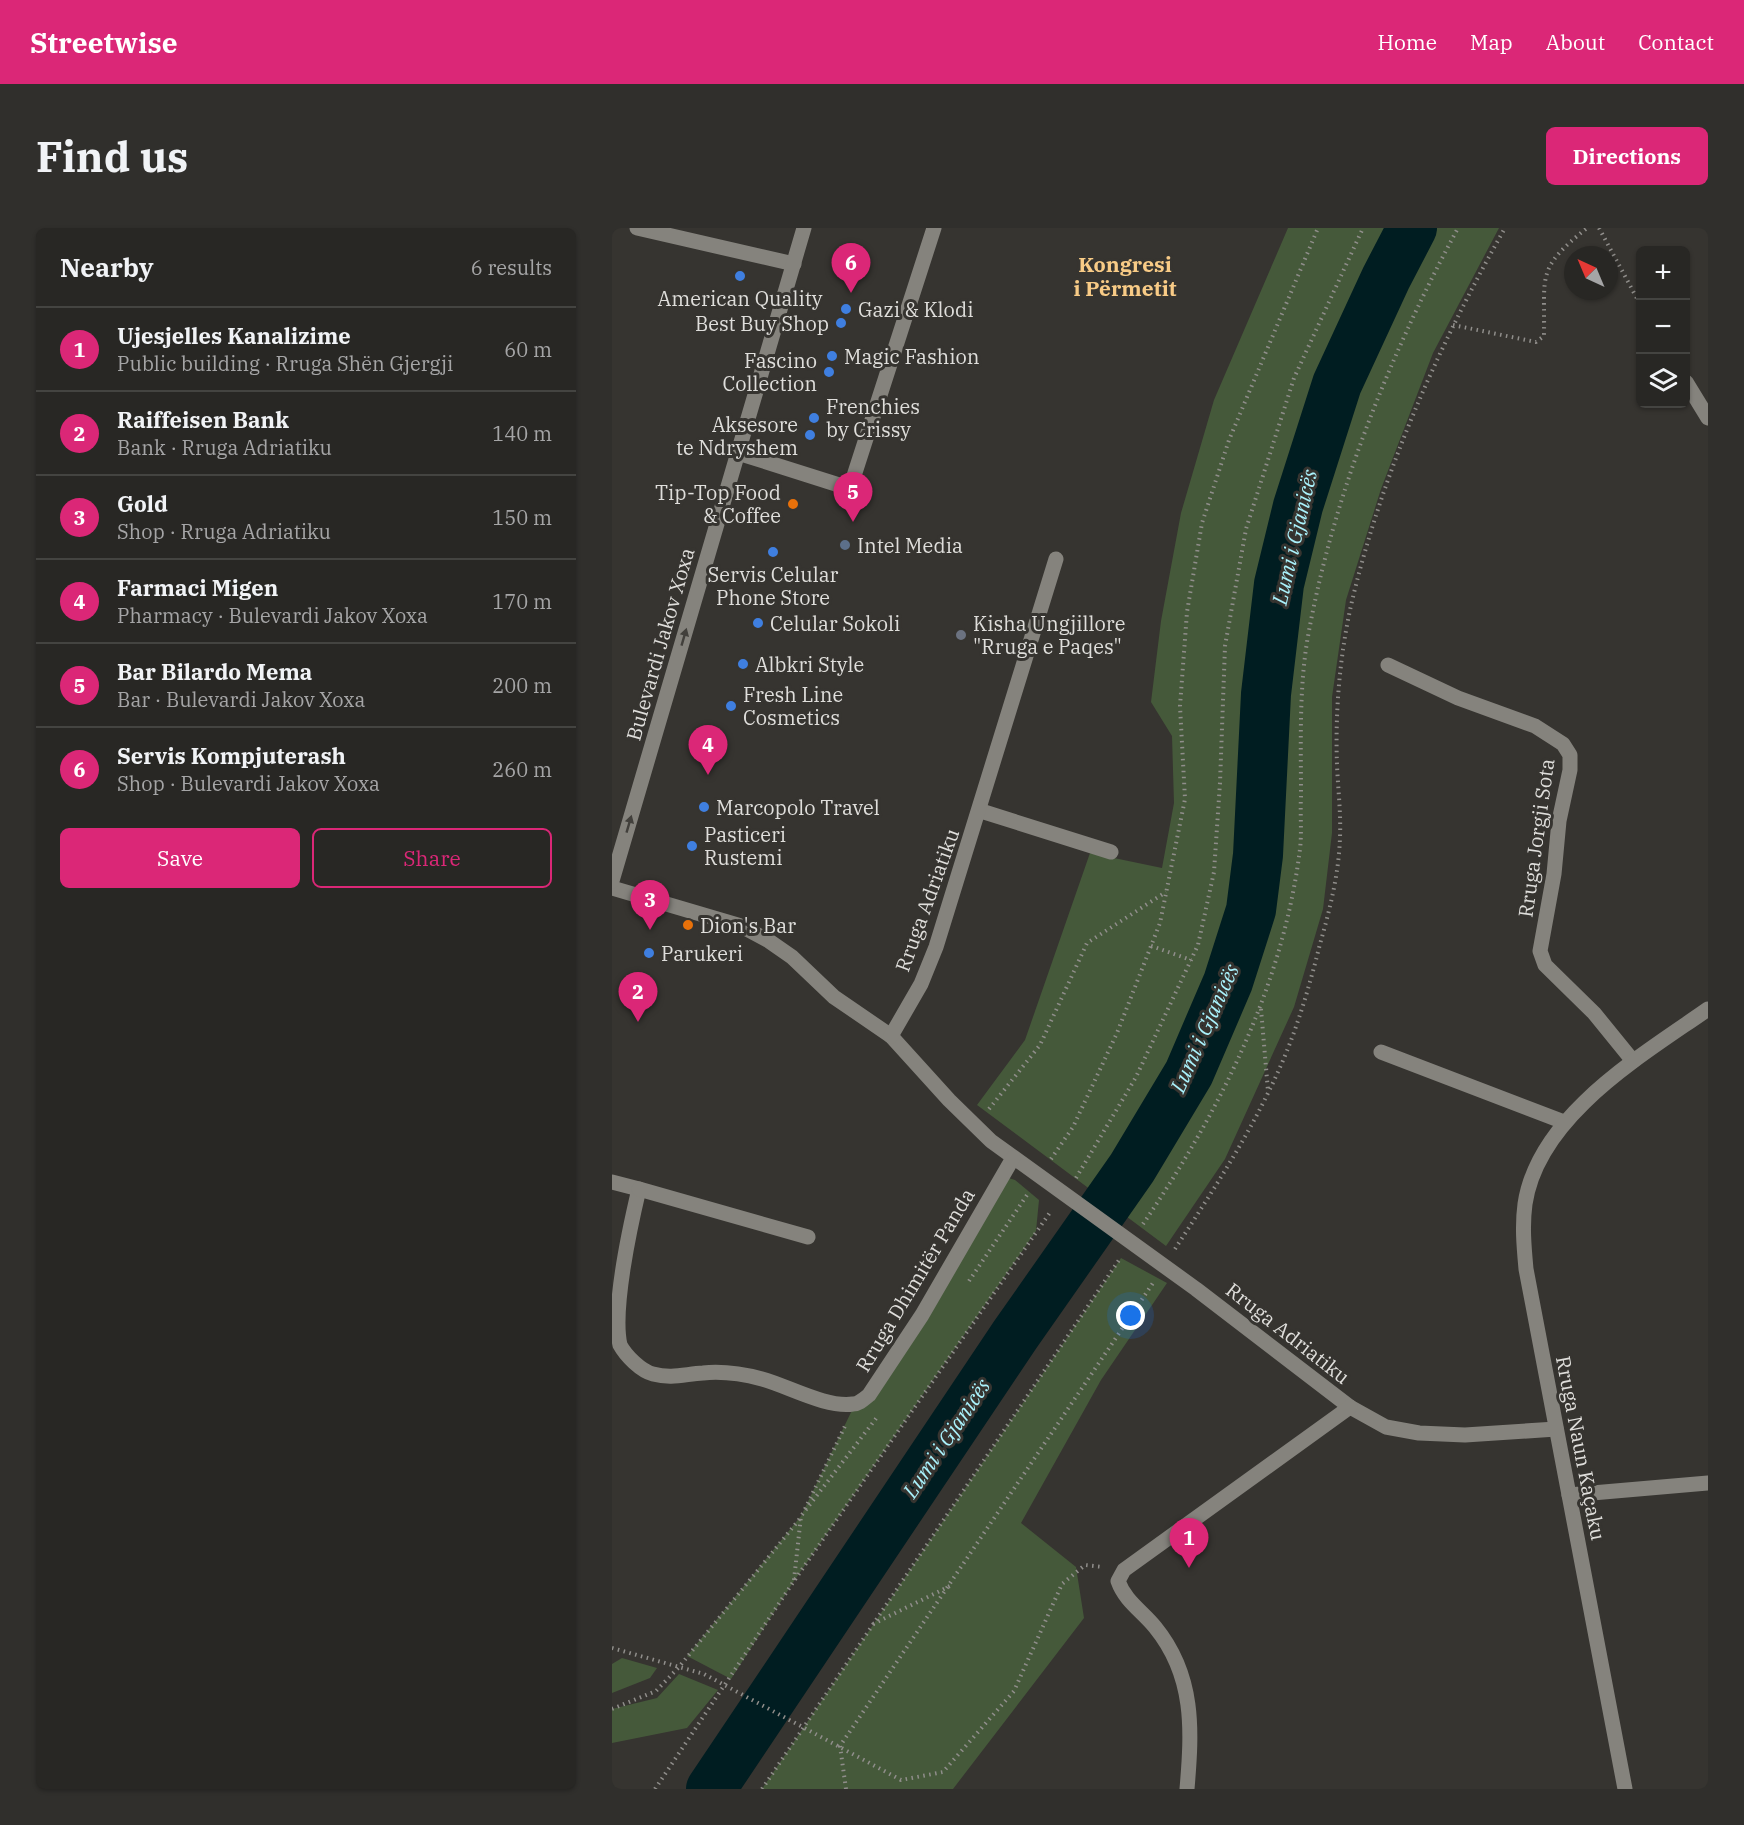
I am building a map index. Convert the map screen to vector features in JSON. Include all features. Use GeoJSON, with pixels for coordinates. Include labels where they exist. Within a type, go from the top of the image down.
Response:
{"type":"FeatureCollection","features":[{"type":"Feature","properties":{"kind":"street"},"geometry":{"type":"LineString","coordinates":[[637,228],[794,264]]}},
{"type":"Feature","properties":{"kind":"street","name":"Bulevardi Jakov Xoxa"},"geometry":{"type":"LineString","coordinates":[[612,880],[615,859],[804,228]]}},
{"type":"Feature","properties":{"kind":"street"},"geometry":{"type":"LineString","coordinates":[[738,453],[838,485],[852,482],[934,228]]}},
{"type":"Feature","properties":{"kind":"street"},"geometry":{"type":"LineString","coordinates":[[1690,389],[1708,418]]}},
{"type":"Feature","properties":{"kind":"street","name":"Rruga Adriatiku"},"geometry":{"type":"LineString","coordinates":[[891,1036],[921,984],[936,947],[981,811],[1056,560]]}},
{"type":"Feature","properties":{"kind":"street","name":"Rruga Jorgji Sota"},"geometry":{"type":"LineString","coordinates":[[1388,664],[1458,698],[1535,726],[1563,744],[1570,755],[1570,770],[1559,820],[1554,874],[1540,951],[1545,965],[1594,1013],[1633,1061]]}},
{"type":"Feature","properties":{"kind":"street","name":"Rruga Adriatiku"},"geometry":{"type":"LineString","coordinates":[[981,811],[1111,852]]}},
{"type":"Feature","properties":{"kind":"street"},"geometry":{"type":"LineString","coordinates":[[612,888],[741,926],[792,957],[834,998],[891,1036],[976,1126],[1013,1158]]}},
{"type":"Feature","properties":{"kind":"street","name":"Rruga Naun Kaçaku"},"geometry":{"type":"LineString","coordinates":[[1625,1789],[1526,1269],[1523,1234],[1525,1204],[1533,1174],[1546,1148],[1564,1122],[1633,1061],[1708,1009]]}},
{"type":"Feature","properties":{"kind":"street"},"geometry":{"type":"LineString","coordinates":[[1381,1052],[1564,1122]]}},
{"type":"Feature","properties":{"kind":"street","name":"Rruga Adriatiku"},"geometry":{"type":"LineString","coordinates":[[1013,1158],[1148,1254],[1350,1407],[1386,1427],[1419,1433],[1465,1435],[1557,1429]]}},
{"type":"Feature","properties":{"kind":"street","name":"Rruga Dhimitër Panda"},"geometry":{"type":"LineString","coordinates":[[855,1404],[869,1395],[922,1316],[1013,1158]]}},
{"type":"Feature","properties":{"kind":"street"},"geometry":{"type":"LineString","coordinates":[[612,1182],[808,1237]]}},
{"type":"Feature","properties":{"kind":"street"},"geometry":{"type":"LineString","coordinates":[[639,1189],[620,1272],[614,1328],[620,1346],[634,1362],[651,1374],[674,1378],[703,1372],[730,1374],[762,1379],[838,1404],[855,1404]]}},
{"type":"Feature","properties":{"kind":"street"},"geometry":{"type":"LineString","coordinates":[[1187,1789],[1191,1710],[1184,1680],[1170,1647],[1154,1626],[1123,1594],[1118,1581],[1124,1570],[1350,1407]]}},
{"type":"Feature","properties":{"kind":"street"},"geometry":{"type":"LineString","coordinates":[[1569,1496],[1708,1483]]}},
{"type":"Feature","properties":{"kind":"path"},"geometry":{"type":"LineString","coordinates":[[1047,1165],[1073,1126],[1117,1033],[1160,923],[1185,799],[1180,706],[1187,612],[1202,523],[1229,440],[1318,228]]}},
{"type":"Feature","properties":{"kind":"path"},"geometry":{"type":"LineString","coordinates":[[1075,1180],[1136,1077],[1198,945],[1214,872],[1225,646],[1246,529],[1294,378],[1363,228]]}},
{"type":"Feature","properties":{"kind":"path"},"geometry":{"type":"LineString","coordinates":[[1139,1230],[1211,1115],[1261,1008],[1288,925],[1299,858],[1307,644],[1331,535],[1359,449],[1399,353],[1458,228]]}},
{"type":"Feature","properties":{"kind":"path"},"geometry":{"type":"LineString","coordinates":[[846,1789],[840,1746],[1164,1266],[1234,1156],[1278,1073],[1307,995],[1334,893],[1340,837],[1337,763],[1340,676],[1352,598],[1374,524],[1410,424],[1463,302],[1505,228]]}},
{"type":"Feature","properties":{"kind":"path"},"geometry":{"type":"LineString","coordinates":[[1453,325],[1536,342],[1544,336],[1545,271],[1558,251],[1587,228]]}},
{"type":"Feature","properties":{"kind":"path"},"geometry":{"type":"LineString","coordinates":[[1599,228],[1639,300]]}},
{"type":"Feature","properties":{"kind":"path"},"geometry":{"type":"LineString","coordinates":[[976,1126],[1040,1046],[1087,943],[1166,892]]}},
{"type":"Feature","properties":{"kind":"path"},"geometry":{"type":"LineString","coordinates":[[1151,946],[1191,960]]}},
{"type":"Feature","properties":{"kind":"path"},"geometry":{"type":"LineString","coordinates":[[1261,1008],[1268,1093]]}},
{"type":"Feature","properties":{"kind":"path"},"geometry":{"type":"LineString","coordinates":[[962,1291],[1034,1185]]}},
{"type":"Feature","properties":{"kind":"path"},"geometry":{"type":"LineString","coordinates":[[655,1789],[794,1581],[1055,1206]]}},
{"type":"Feature","properties":{"kind":"path"},"geometry":{"type":"LineString","coordinates":[[762,1789],[1121,1258]]}},
{"type":"Feature","properties":{"kind":"path"},"geometry":{"type":"LineString","coordinates":[[794,1581],[801,1516],[855,1404]]}},
{"type":"Feature","properties":{"kind":"path"},"geometry":{"type":"LineString","coordinates":[[612,1708],[656,1691],[679,1666],[801,1516],[885,1407]]}},
{"type":"Feature","properties":{"kind":"path"},"geometry":{"type":"LineString","coordinates":[[612,1648],[704,1674],[901,1780],[942,1772],[1014,1691],[1062,1584],[1086,1565],[1124,1570]]}},
{"type":"Feature","properties":{"kind":"path"},"geometry":{"type":"LineString","coordinates":[[872,1624],[950,1586]]}},
{"type":"Feature","properties":{"kind":"green space"},"geometry":{"type":"Polygon","coordinates":[[[1288,228],[1499,228],[1433,353],[1381,489],[1346,600],[1332,697],[1332,833],[1323,909],[1294,1007],[1225,1159],[1166,1246],[977,1105],[1025,1040],[1090,853],[1162,868],[1174,803],[1172,736],[1151,702],[1161,621],[1181,513],[1214,400],[1288,228]]]}},
{"type":"Feature","properties":{"kind":"green space"},"geometry":{"type":"Polygon","coordinates":[[[1002,1176],[1015,1180],[1039,1200],[1036,1231],[794,1581],[731,1679],[687,1656],[801,1516],[855,1404],[869,1395],[1002,1176]]]}},
{"type":"Feature","properties":{"kind":"green space"},"geometry":{"type":"Polygon","coordinates":[[[1121,1258],[1167,1283],[1101,1380],[1021,1523],[1076,1567],[1084,1618],[953,1789],[762,1789],[1121,1258]]]}},
{"type":"Feature","properties":{"kind":"green space"},"geometry":{"type":"Polygon","coordinates":[[[622,1658],[657,1668],[650,1678],[612,1693],[612,1664],[622,1658]]]}},
{"type":"Feature","properties":{"kind":"green space"},"geometry":{"type":"Polygon","coordinates":[[[679,1674],[718,1690],[687,1728],[612,1743],[612,1709],[657,1698],[679,1674]]]}},
{"type":"Feature","properties":{"kind":"waterway","name":"Lumi i Gjanicës"},"geometry":{"type":"LineString","coordinates":[[711,1789],[1015,1335],[1132,1168],[1189,1073],[1228,982],[1251,910],[1258,855],[1266,694],[1279,584],[1298,506],[1337,384],[1412,228]]}},
{"type":"Feature","properties":{"kind":"place","name":"American Quality"},"geometry":{"type":"Point","coordinates":[740,276]}},
{"type":"Feature","properties":{"kind":"place","name":"Servis Kompjuterash"},"geometry":{"type":"Point","coordinates":[851,293]}},
{"type":"Feature","properties":{"kind":"place","name":"Gazi & Klodi"},"geometry":{"type":"Point","coordinates":[846,309]}},
{"type":"Feature","properties":{"kind":"place","name":"Best Buy Shop"},"geometry":{"type":"Point","coordinates":[841,323]}},
{"type":"Feature","properties":{"kind":"place","name":"Magic Fashion"},"geometry":{"type":"Point","coordinates":[832,356]}},
{"type":"Feature","properties":{"kind":"place","name":"Fascino Collection"},"geometry":{"type":"Point","coordinates":[829,372]}},
{"type":"Feature","properties":{"kind":"place","name":"Frenchies by Crissy"},"geometry":{"type":"Point","coordinates":[814,418]}},
{"type":"Feature","properties":{"kind":"place","name":"Aksesore te Ndryshem"},"geometry":{"type":"Point","coordinates":[810,435]}},
{"type":"Feature","properties":{"kind":"place","name":"Tip-Top Food & Coffee"},"geometry":{"type":"Point","coordinates":[793,504]}},
{"type":"Feature","properties":{"kind":"place","name":"Bar Bilardo Mema"},"geometry":{"type":"Point","coordinates":[853,522]}},
{"type":"Feature","properties":{"kind":"place","name":"Intel Media"},"geometry":{"type":"Point","coordinates":[845,545]}},
{"type":"Feature","properties":{"kind":"place","name":"Servis Celular Phone Store"},"geometry":{"type":"Point","coordinates":[773,552]}},
{"type":"Feature","properties":{"kind":"place","name":"Celular Sokoli"},"geometry":{"type":"Point","coordinates":[758,623]}},
{"type":"Feature","properties":{"kind":"place","name":"Kisha Ungjillore \"Rruga e Paqes\""},"geometry":{"type":"Point","coordinates":[961,635]}},
{"type":"Feature","properties":{"kind":"place","name":"Albkri Style"},"geometry":{"type":"Point","coordinates":[743,664]}},
{"type":"Feature","properties":{"kind":"place","name":"Fresh Line Cosmetics"},"geometry":{"type":"Point","coordinates":[731,706]}},
{"type":"Feature","properties":{"kind":"place","name":"Farmaci Migen"},"geometry":{"type":"Point","coordinates":[708,775]}},
{"type":"Feature","properties":{"kind":"place","name":"Marcopolo Travel"},"geometry":{"type":"Point","coordinates":[704,807]}},
{"type":"Feature","properties":{"kind":"place","name":"Pasticeri Rustemi"},"geometry":{"type":"Point","coordinates":[692,846]}},
{"type":"Feature","properties":{"kind":"place","name":"Dion's Bar"},"geometry":{"type":"Point","coordinates":[688,925]}},
{"type":"Feature","properties":{"kind":"place","name":"Gold"},"geometry":{"type":"Point","coordinates":[650,930]}},
{"type":"Feature","properties":{"kind":"place","name":"Parukeri"},"geometry":{"type":"Point","coordinates":[649,953]}},
{"type":"Feature","properties":{"kind":"place","name":"Raiffeisen Bank"},"geometry":{"type":"Point","coordinates":[638,1022]}},
{"type":"Feature","properties":{"kind":"place","name":"Ujesjelles Kanalizime"},"geometry":{"type":"Point","coordinates":[1189,1568]}},
{"type":"Feature","properties":{"kind":"district","name":"Kongresi i Përmetit"},"geometry":{"type":"Point","coordinates":[1125,276]}}]}
